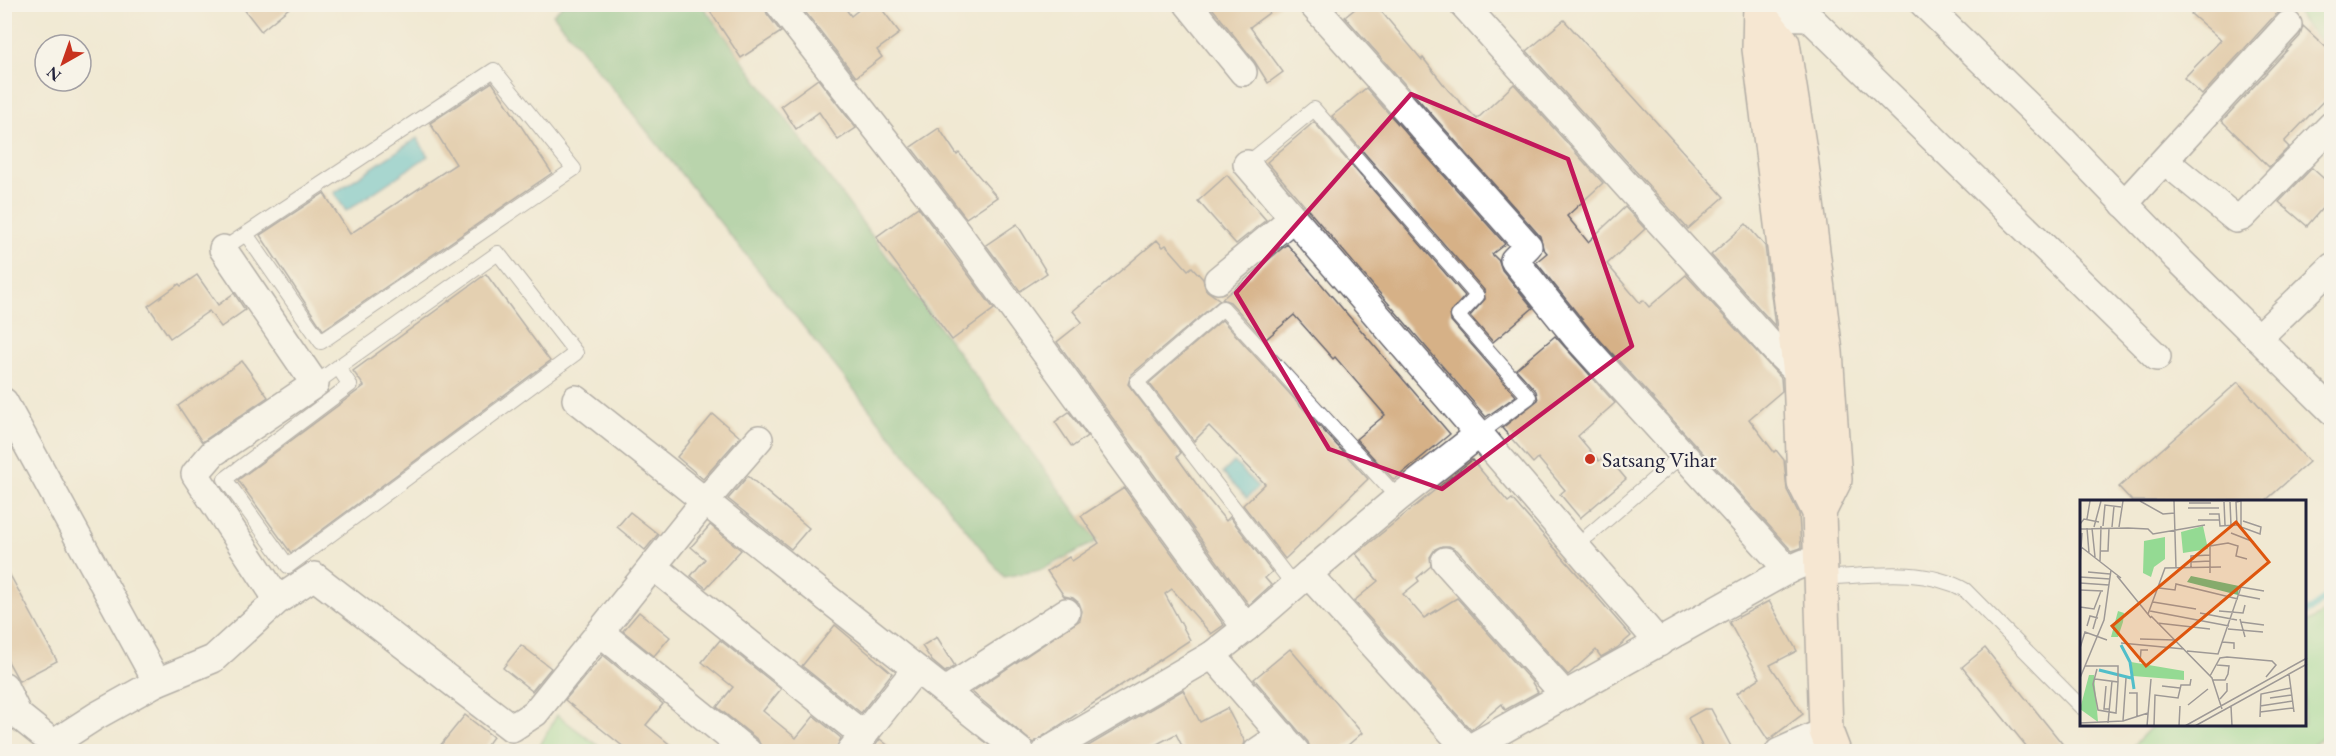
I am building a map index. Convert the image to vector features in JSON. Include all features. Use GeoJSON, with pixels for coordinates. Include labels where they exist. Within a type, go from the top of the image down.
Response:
{"type":"FeatureCollection","features":[{"type":"Feature","properties":{"kind":"main road"},"geometry":{"type":"LineString","coordinates":[[1760,10],[1782,43],[1801,157],[1813,373],[1835,480],[1819,512],[1827,744]]}},
{"type":"Feature","properties":{"kind":"street"},"geometry":{"type":"LineString","coordinates":[[779,4],[957,232],[1246,628]]}},
{"type":"Feature","properties":{"kind":"street"},"geometry":{"type":"LineString","coordinates":[[1188,4],[1243,72]]}},
{"type":"Feature","properties":{"kind":"street"},"geometry":{"type":"LineString","coordinates":[[1312,4],[1528,246],[1514,260],[1577,338],[1788,570]]}},
{"type":"Feature","properties":{"kind":"street"},"geometry":{"type":"LineString","coordinates":[[1463,4],[1771,346],[1813,373]]}},
{"type":"Feature","properties":{"kind":"street"},"geometry":{"type":"LineString","coordinates":[[1924,4],[2057,134],[2331,411]]}},
{"type":"Feature","properties":{"kind":"street"},"geometry":{"type":"LineString","coordinates":[[1760,10],[1809,17],[2157,357]]}},
{"type":"Feature","properties":{"kind":"street"},"geometry":{"type":"LineString","coordinates":[[2124,204],[2288,25]]}},
{"type":"Feature","properties":{"kind":"street"},"geometry":{"type":"LineString","coordinates":[[2165,161],[2236,219],[2242,217],[2331,125]]}},
{"type":"Feature","properties":{"kind":"street"},"geometry":{"type":"LineString","coordinates":[[1247,164],[1659,643]]}},
{"type":"Feature","properties":{"kind":"street"},"geometry":{"type":"LineString","coordinates":[[1218,280],[1293,218]]}},
{"type":"Feature","properties":{"kind":"street"},"geometry":{"type":"LineString","coordinates":[[223,249],[315,384],[213,453],[195,474],[279,600]]}},
{"type":"Feature","properties":{"kind":"street"},"geometry":{"type":"LineString","coordinates":[[2258,338],[2331,267]]}},
{"type":"Feature","properties":{"kind":"street"},"geometry":{"type":"LineString","coordinates":[[576,399],[945,691],[1006,747]]}},
{"type":"Feature","properties":{"kind":"street"},"geometry":{"type":"LineString","coordinates":[[4,402],[157,682]]}},
{"type":"Feature","properties":{"kind":"street"},"geometry":{"type":"LineString","coordinates":[[1046,752],[1212,655],[1398,498],[1479,434]]}},
{"type":"Feature","properties":{"kind":"street"},"geometry":{"type":"LineString","coordinates":[[4,686],[11,724],[59,747],[96,716],[157,682],[213,659],[279,600],[314,576],[512,728],[535,713],[705,501],[759,440]]}},
{"type":"Feature","properties":{"kind":"street"},"geometry":{"type":"LineString","coordinates":[[1445,561],[1564,695]]}},
{"type":"Feature","properties":{"kind":"street"},"geometry":{"type":"LineString","coordinates":[[653,566],[856,743],[916,669]]}},
{"type":"Feature","properties":{"kind":"street"},"geometry":{"type":"LineString","coordinates":[[1302,580],[1465,750],[1788,570],[1822,567]]}},
{"type":"Feature","properties":{"kind":"street"},"geometry":{"type":"LineString","coordinates":[[945,691],[1066,612]]}},
{"type":"Feature","properties":{"kind":"street"},"geometry":{"type":"LineString","coordinates":[[601,633],[748,752]]}},
{"type":"Feature","properties":{"kind":"street"},"geometry":{"type":"LineString","coordinates":[[1212,655],[1289,743],[1257,752]]}},
{"type":"Feature","properties":{"kind":"street"},"geometry":{"type":"LineString","coordinates":[[1779,752],[1827,744]]}},
{"type":"Feature","properties":{"kind":"lane"},"geometry":{"type":"LineString","coordinates":[[223,249],[494,70],[574,169],[321,342],[246,234]]}},
{"type":"Feature","properties":{"kind":"lane"},"geometry":{"type":"LineString","coordinates":[[1247,164],[1314,109],[1477,296],[1458,316],[1529,397],[1479,434]]}},
{"type":"Feature","properties":{"kind":"lane"},"geometry":{"type":"LineString","coordinates":[[315,384],[338,367],[498,253],[576,352],[288,566],[225,479],[350,385],[338,367]]}},
{"type":"Feature","properties":{"kind":"lane"},"geometry":{"type":"LineString","coordinates":[[1302,580],[1137,382],[1223,308],[1398,498]]}},
{"type":"Feature","properties":{"kind":"lane"},"geometry":{"type":"LineString","coordinates":[[1589,535],[1683,454]]}},
{"type":"Feature","properties":{"kind":"lane"},"geometry":{"type":"LineString","coordinates":[[1822,567],[1906,573],[1950,581],[1965,590],[2080,706]]}},
{"type":"Feature","properties":{"kind":"highlighted area"},"geometry":{"type":"Polygon","coordinates":[[[1411,94],[1568,159],[1632,346],[1442,489],[1329,449],[1236,293],[1411,94]]]}},
{"type":"Feature","properties":{"kind":"green space"},"geometry":{"type":"Polygon","coordinates":[[[563,5],[702,5],[1097,541],[1041,570],[1004,577],[553,14],[563,5]]]}},
{"type":"Feature","properties":{"kind":"green space"},"geometry":{"type":"Polygon","coordinates":[[[2293,5],[2331,5],[2331,51],[2304,23],[2293,5]]]}},
{"type":"Feature","properties":{"kind":"green space"},"geometry":{"type":"Polygon","coordinates":[[[2331,608],[2331,731],[2303,751],[2128,751],[2152,726],[2306,726],[2306,623],[2331,608]]]}},
{"type":"Feature","properties":{"kind":"green space"},"geometry":{"type":"Polygon","coordinates":[[[557,715],[605,751],[537,751],[557,715]]]}},
{"type":"Feature","properties":{"kind":"water"},"geometry":{"type":"Polygon","coordinates":[[[417,138],[428,156],[346,211],[334,193],[417,138]]]}},
{"type":"Feature","properties":{"kind":"water"},"geometry":{"type":"Polygon","coordinates":[[[1234,462],[1258,487],[1247,498],[1223,473],[1234,462]]]}},
{"type":"Feature","properties":{"kind":"building"},"geometry":{"type":"Polygon","coordinates":[[[240,4],[294,4],[261,31],[240,4]]]}},
{"type":"Feature","properties":{"kind":"building"},"geometry":{"type":"Polygon","coordinates":[[[705,4],[764,4],[767,14],[781,32],[741,58],[705,4]]]}},
{"type":"Feature","properties":{"kind":"building"},"geometry":{"type":"Polygon","coordinates":[[[799,4],[842,4],[851,16],[866,4],[878,4],[900,33],[877,50],[882,57],[856,77],[799,4]]]}},
{"type":"Feature","properties":{"kind":"building"},"geometry":{"type":"Polygon","coordinates":[[[1209,4],[1281,4],[1250,27],[1283,72],[1268,83],[1255,62],[1209,4]]]}},
{"type":"Feature","properties":{"kind":"building"},"geometry":{"type":"Polygon","coordinates":[[[1361,4],[1375,4],[1448,90],[1477,119],[1514,84],[1603,183],[1567,216],[1588,242],[1625,207],[1645,229],[1607,264],[1640,303],[1643,300],[1649,307],[1686,275],[1781,378],[1782,391],[1749,419],[1774,452],[1776,450],[1784,460],[1787,490],[1799,514],[1801,548],[1792,551],[1589,328],[1536,262],[1547,253],[1540,236],[1345,17],[1361,4]]]}},
{"type":"Feature","properties":{"kind":"building"},"geometry":{"type":"Polygon","coordinates":[[[2200,4],[2300,4],[2294,11],[2284,10],[2276,14],[2202,95],[2184,78],[2221,40],[2191,14],[2200,4]]]}},
{"type":"Feature","properties":{"kind":"building"},"geometry":{"type":"Polygon","coordinates":[[[1564,20],[1724,197],[1688,229],[1527,51],[1564,20]]]}},
{"type":"Feature","properties":{"kind":"building"},"geometry":{"type":"Polygon","coordinates":[[[2303,26],[2331,52],[2331,93],[2284,142],[2289,147],[2269,167],[2222,121],[2300,36],[2303,26]]]}},
{"type":"Feature","properties":{"kind":"building"},"geometry":{"type":"Polygon","coordinates":[[[818,79],[856,128],[838,140],[819,112],[796,129],[781,106],[818,79]]]}},
{"type":"Feature","properties":{"kind":"building"},"geometry":{"type":"Polygon","coordinates":[[[492,82],[552,173],[323,330],[260,235],[324,193],[350,234],[456,164],[430,123],[492,82]]]}},
{"type":"Feature","properties":{"kind":"building"},"geometry":{"type":"Polygon","coordinates":[[[1366,88],[1505,244],[1492,254],[1533,308],[1493,342],[1470,316],[1485,299],[1484,290],[1332,116],[1366,88]]]}},
{"type":"Feature","properties":{"kind":"building"},"geometry":{"type":"Polygon","coordinates":[[[1314,122],[1465,296],[1450,313],[1451,321],[1516,396],[1486,417],[1267,162],[1314,122]]]}},
{"type":"Feature","properties":{"kind":"building"},"geometry":{"type":"Polygon","coordinates":[[[939,128],[957,155],[959,153],[997,197],[966,218],[911,147],[939,128]]]}},
{"type":"Feature","properties":{"kind":"building"},"geometry":{"type":"Polygon","coordinates":[[[2312,168],[2331,185],[2331,198],[2307,226],[2279,202],[2312,168]]]}},
{"type":"Feature","properties":{"kind":"building"},"geometry":{"type":"Polygon","coordinates":[[[1227,175],[1266,220],[1236,244],[1198,201],[1227,175]]]}},
{"type":"Feature","properties":{"kind":"building"},"geometry":{"type":"Polygon","coordinates":[[[918,207],[994,309],[952,340],[876,237],[918,207]]]}},
{"type":"Feature","properties":{"kind":"building"},"geometry":{"type":"Polygon","coordinates":[[[1017,224],[1047,273],[1020,291],[986,245],[1017,224]]]}},
{"type":"Feature","properties":{"kind":"building"},"geometry":{"type":"Polygon","coordinates":[[[1746,224],[1765,246],[1775,326],[1711,255],[1746,224]]]}},
{"type":"Feature","properties":{"kind":"building"},"geometry":{"type":"Polygon","coordinates":[[[1157,240],[1163,247],[1166,245],[1188,270],[1192,267],[1203,279],[1206,290],[1220,300],[1131,375],[1128,384],[1181,453],[1177,457],[1203,493],[1226,521],[1230,517],[1272,572],[1265,578],[1271,585],[1249,605],[1057,342],[1082,322],[1073,311],[1157,240]]]}},
{"type":"Feature","properties":{"kind":"building"},"geometry":{"type":"Polygon","coordinates":[[[1287,244],[1450,434],[1394,480],[1356,439],[1385,415],[1335,357],[1333,359],[1294,315],[1265,340],[1230,302],[1222,299],[1287,244]]]}},
{"type":"Feature","properties":{"kind":"building"},"geometry":{"type":"Polygon","coordinates":[[[486,274],[550,361],[291,553],[238,480],[364,386],[353,371],[486,274]]]}},
{"type":"Feature","properties":{"kind":"building"},"geometry":{"type":"Polygon","coordinates":[[[197,275],[218,305],[234,293],[245,310],[221,327],[209,311],[170,338],[148,306],[179,284],[181,286],[197,275]]]}},
{"type":"Feature","properties":{"kind":"building"},"geometry":{"type":"Polygon","coordinates":[[[1222,320],[1368,479],[1285,559],[1243,505],[1265,484],[1209,426],[1194,441],[1149,383],[1222,320]]]}},
{"type":"Feature","properties":{"kind":"building"},"geometry":{"type":"Polygon","coordinates":[[[1555,336],[1615,403],[1578,436],[1599,461],[1606,455],[1626,479],[1580,518],[1560,494],[1565,490],[1538,458],[1533,463],[1502,428],[1538,400],[1536,391],[1516,369],[1555,336]]]}},
{"type":"Feature","properties":{"kind":"building"},"geometry":{"type":"Polygon","coordinates":[[[242,361],[268,397],[202,442],[178,406],[242,361]]]}},
{"type":"Feature","properties":{"kind":"building"},"geometry":{"type":"Polygon","coordinates":[[[2238,382],[2309,462],[2266,500],[2131,500],[2119,487],[2238,382]]]}},
{"type":"Feature","properties":{"kind":"building"},"geometry":{"type":"Polygon","coordinates":[[[1069,412],[1087,436],[1072,447],[1055,422],[1069,412]]]}},
{"type":"Feature","properties":{"kind":"building"},"geometry":{"type":"Polygon","coordinates":[[[713,414],[740,437],[703,479],[677,457],[713,414]]]}},
{"type":"Feature","properties":{"kind":"building"},"geometry":{"type":"Polygon","coordinates":[[[1472,460],[1508,502],[1512,499],[1631,636],[1617,648],[1601,657],[1596,650],[1568,675],[1457,550],[1449,546],[1435,549],[1430,557],[1431,566],[1417,578],[1419,581],[1403,594],[1424,618],[1457,598],[1531,681],[1538,692],[1505,710],[1502,704],[1471,730],[1354,601],[1378,581],[1356,554],[1472,460]]]}},
{"type":"Feature","properties":{"kind":"building"},"geometry":{"type":"Polygon","coordinates":[[[748,476],[809,528],[791,549],[728,499],[748,476]]]}},
{"type":"Feature","properties":{"kind":"building"},"geometry":{"type":"Polygon","coordinates":[[[1124,488],[1224,625],[1211,634],[1172,589],[1165,594],[1190,640],[1033,743],[972,692],[1080,620],[1082,611],[1079,603],[1073,598],[1064,596],[1047,571],[1069,557],[1072,561],[1099,543],[1081,516],[1124,488]]]}},
{"type":"Feature","properties":{"kind":"building"},"geometry":{"type":"Polygon","coordinates":[[[630,512],[658,534],[645,550],[617,527],[630,512]]]}},
{"type":"Feature","properties":{"kind":"building"},"geometry":{"type":"Polygon","coordinates":[[[710,525],[741,550],[706,588],[691,576],[705,559],[691,547],[710,525]]]}},
{"type":"Feature","properties":{"kind":"building"},"geometry":{"type":"Polygon","coordinates":[[[4,564],[57,661],[19,681],[4,654],[4,564]]]}},
{"type":"Feature","properties":{"kind":"building"},"geometry":{"type":"Polygon","coordinates":[[[1769,601],[1797,651],[1770,665],[1803,714],[1768,740],[1737,693],[1760,678],[1729,622],[1769,601]]]}},
{"type":"Feature","properties":{"kind":"building"},"geometry":{"type":"Polygon","coordinates":[[[639,612],[670,637],[654,656],[623,631],[639,612]]]}},
{"type":"Feature","properties":{"kind":"building"},"geometry":{"type":"Polygon","coordinates":[[[835,625],[892,673],[861,713],[802,666],[835,625]]]}},
{"type":"Feature","properties":{"kind":"building"},"geometry":{"type":"Polygon","coordinates":[[[937,637],[955,666],[945,672],[932,661],[922,646],[937,637]]]}},
{"type":"Feature","properties":{"kind":"building"},"geometry":{"type":"Polygon","coordinates":[[[720,640],[781,689],[763,711],[796,738],[814,716],[841,738],[835,752],[763,752],[758,740],[717,707],[733,687],[702,662],[720,640]]]}},
{"type":"Feature","properties":{"kind":"building"},"geometry":{"type":"Polygon","coordinates":[[[521,645],[551,668],[532,691],[503,668],[521,645]]]}},
{"type":"Feature","properties":{"kind":"building"},"geometry":{"type":"Polygon","coordinates":[[[1985,648],[2069,752],[2031,752],[1962,667],[1985,648]]]}},
{"type":"Feature","properties":{"kind":"building"},"geometry":{"type":"Polygon","coordinates":[[[1290,649],[1362,733],[1340,752],[1311,752],[1308,742],[1254,679],[1290,649]]]}},
{"type":"Feature","properties":{"kind":"building"},"geometry":{"type":"Polygon","coordinates":[[[603,655],[663,704],[646,725],[679,752],[630,752],[565,700],[603,655]]]}},
{"type":"Feature","properties":{"kind":"building"},"geometry":{"type":"Polygon","coordinates":[[[1183,690],[1200,722],[1227,708],[1245,742],[1242,752],[1185,752],[1176,734],[1142,752],[1078,752],[1183,690]]]}},
{"type":"Feature","properties":{"kind":"building"},"geometry":{"type":"Polygon","coordinates":[[[1704,709],[1711,709],[1734,752],[1705,752],[1688,718],[1704,709]]]}},
{"type":"Feature","properties":{"kind":"building"},"geometry":{"type":"Polygon","coordinates":[[[465,715],[493,737],[482,752],[435,752],[465,715]]]}},
{"type":"Feature","properties":{"kind":"building"},"geometry":{"type":"Polygon","coordinates":[[[880,739],[896,752],[871,752],[880,739]]]}},
{"type":"Feature","properties":{"kind":"waterway"},"geometry":{"type":"LineString","coordinates":[[2306,613],[2332,594]]}},
{"type":"Feature","properties":{"kind":"place","name":"Satsang Vihar"},"geometry":{"type":"Point","coordinates":[1590,459]}}]}
